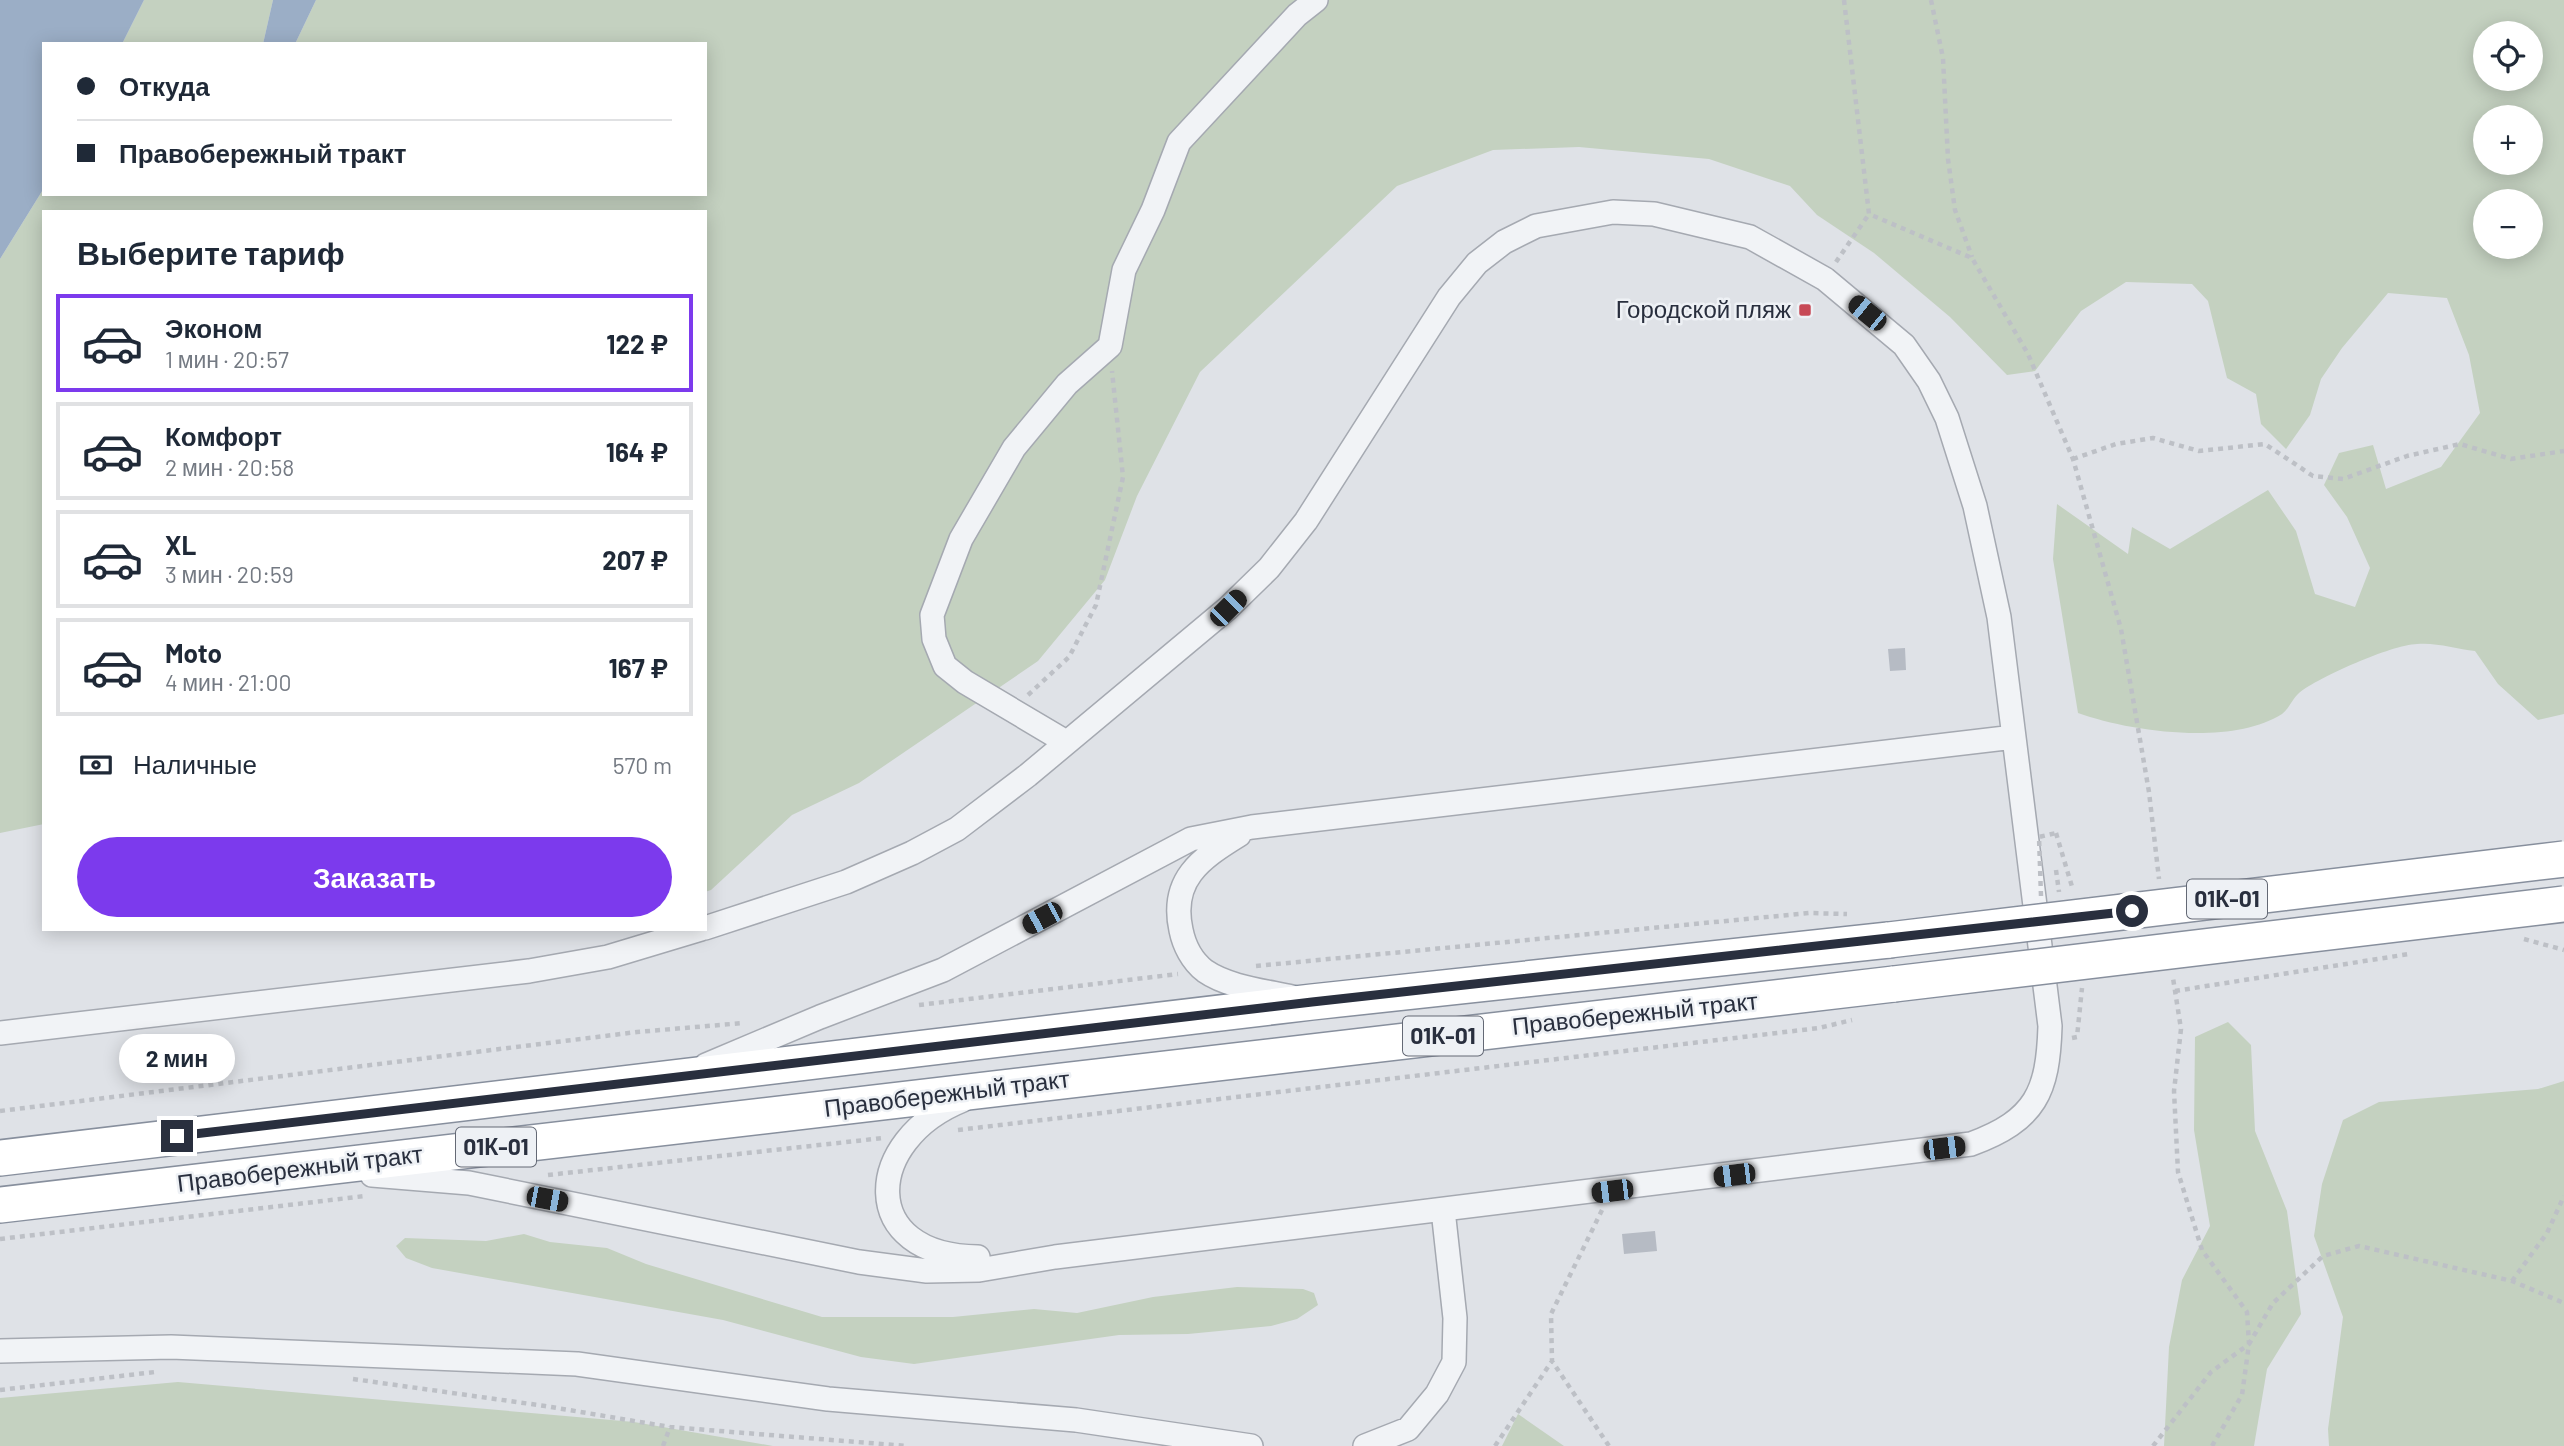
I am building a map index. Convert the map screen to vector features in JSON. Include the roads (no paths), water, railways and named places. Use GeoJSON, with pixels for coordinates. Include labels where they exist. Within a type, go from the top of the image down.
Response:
{"type":"FeatureCollection","features":[{"type":"Feature","properties":{"kind":"highway","name":"Правобережный тракт"},"geometry":{"type":"LineString","coordinates":[[0,1158],[1312,1002],[1889,940],[2564,859]]}},
{"type":"Feature","properties":{"kind":"highway","name":"Правобережный тракт"},"geometry":{"type":"LineString","coordinates":[[0,1205],[2564,904]]}},
{"type":"Feature","properties":{"kind":"street"},"geometry":{"type":"LineString","coordinates":[[1066,743],[944,666],[934,639],[932,615],[961,539],[1014,447],[1067,384],[1110,346],[1124,270],[1153,210],[1179,142],[1287,25],[1315,0]]}},
{"type":"Feature","properties":{"kind":"street"},"geometry":{"type":"LineString","coordinates":[[281,1171],[402,1176],[469,1183],[859,1262],[927,1271],[979,1270],[1055,1257],[1612,1191],[1971,1144],[2002,1133],[2026,1113],[2042,1089],[2049,1057],[2050,1026],[1999,617],[1975,506],[1947,418],[1929,381],[1904,345],[1825,279],[1750,236],[1699,222],[1614,212],[1536,226],[1504,242],[1476,263],[1449,297],[1306,521],[1269,568],[1228,608],[1066,743],[957,829],[912,853],[846,882],[707,928]]}},
{"type":"Feature","properties":{"kind":"street"},"geometry":{"type":"LineString","coordinates":[[680,1076],[820,1017],[943,970],[1191,839],[1252,827],[2014,737]]}},
{"type":"Feature","properties":{"kind":"street"},"geometry":{"type":"LineString","coordinates":[[1252,827],[1210,853],[1186,878],[1177,909],[1185,947],[1205,971],[1239,985],[1312,1002]]}},
{"type":"Feature","properties":{"kind":"street"},"geometry":{"type":"LineString","coordinates":[[0,1033],[528,971],[608,957],[696,931]]}},
{"type":"Feature","properties":{"kind":"street"},"geometry":{"type":"LineString","coordinates":[[992,1089],[942,1109],[909,1135],[890,1167],[885,1195],[895,1222],[914,1241],[954,1257],[1055,1257]]}},
{"type":"Feature","properties":{"kind":"street"},"geometry":{"type":"LineString","coordinates":[[1365,1446],[1408,1429],[1437,1394],[1454,1362],[1455,1318],[1443,1210]]}},
{"type":"Feature","properties":{"kind":"street"},"geometry":{"type":"LineString","coordinates":[[0,1351],[171,1348],[577,1364],[828,1399],[1076,1420],[1251,1446]]}},
{"type":"Feature","properties":{"kind":"water"},"geometry":{"type":"Polygon","coordinates":[[[0,0],[144,0],[123,42],[42,42],[42,191],[0,259],[0,0]]]}},
{"type":"Feature","properties":{"kind":"water"},"geometry":{"type":"Polygon","coordinates":[[[273,0],[316,0],[296,42],[263,42],[273,0]]]}},
{"type":"Feature","properties":{"kind":"place","name":"Городской пляж"},"geometry":{"type":"Point","coordinates":[1805,310]}}]}
